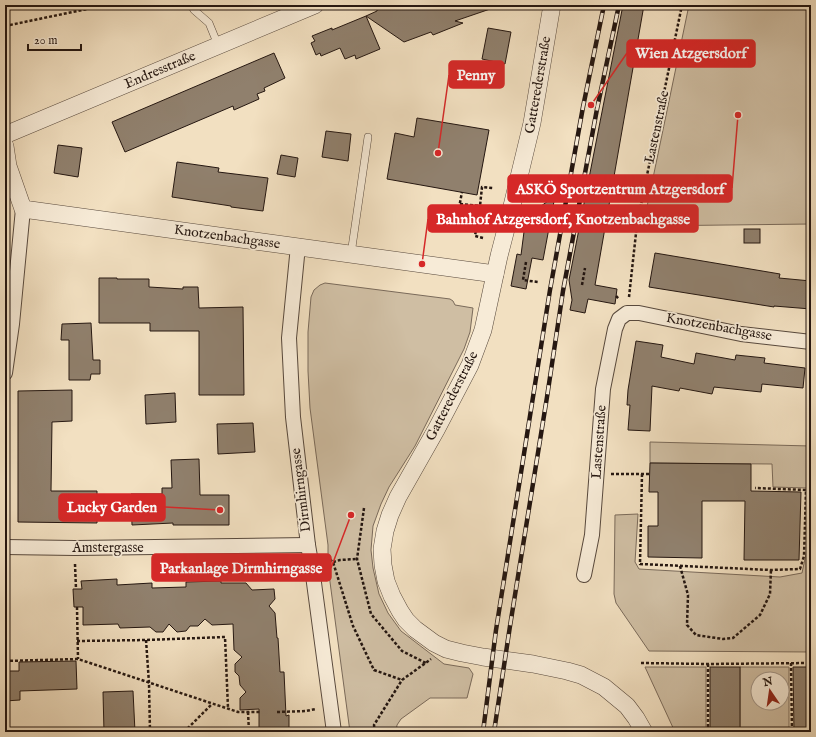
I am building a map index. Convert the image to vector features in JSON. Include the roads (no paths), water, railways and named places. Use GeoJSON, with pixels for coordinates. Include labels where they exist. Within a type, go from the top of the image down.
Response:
{"type":"FeatureCollection","features":[{"type":"Feature","properties":{"kind":"street","name":"Endresstraße"},"geometry":{"type":"LineString","coordinates":[[5,135],[315,5]]}},
{"type":"Feature","properties":{"kind":"street","name":"Gatterederstraße"},"geometry":{"type":"LineString","coordinates":[[552,5],[532,123],[498,256],[483,330],[470,365],[436,430],[398,497],[390,515],[385,531],[382,549],[383,564],[386,581],[400,611],[415,629],[434,643],[446,649],[462,653],[533,664],[581,675],[604,687],[627,706],[644,732]]}},
{"type":"Feature","properties":{"kind":"street"},"geometry":{"type":"LineString","coordinates":[[5,146],[8,166],[23,209],[12,324],[5,373]]}},
{"type":"Feature","properties":{"kind":"street","name":"Knotzenbachgasse"},"geometry":{"type":"LineString","coordinates":[[23,209],[495,274]]}},
{"type":"Feature","properties":{"kind":"street","name":"Dirmhirngasse"},"geometry":{"type":"LineString","coordinates":[[298,246],[289,338],[293,417],[308,545],[334,732]]}},
{"type":"Feature","properties":{"kind":"street","name":"Knotzenbachgasse"},"geometry":{"type":"LineString","coordinates":[[627,313],[653,315],[740,334],[811,342]]}},
{"type":"Feature","properties":{"kind":"street","name":"Lastenstraße"},"geometry":{"type":"LineString","coordinates":[[584,575],[592,535],[603,390],[615,329],[619,319],[627,313]]}},
{"type":"Feature","properties":{"kind":"street","name":"Amstergasse"},"geometry":{"type":"LineString","coordinates":[[5,547],[75,548],[308,545]]}},
{"type":"Feature","properties":{"kind":"lane"},"geometry":{"type":"LineString","coordinates":[[191,5],[194,10],[209,23],[218,46]]}},
{"type":"Feature","properties":{"kind":"lane"},"geometry":{"type":"LineString","coordinates":[[351,254],[368,137]]}},
{"type":"Feature","properties":{"kind":"railway"},"geometry":{"type":"LineString","coordinates":[[483,732],[496,630],[550,290],[583,107],[604,5]]}},
{"type":"Feature","properties":{"kind":"railway"},"geometry":{"type":"LineString","coordinates":[[494,732],[563,291],[597,109],[619,5]]}},
{"type":"Feature","properties":{"kind":"place","name":"Wien Atzgersdorf"},"geometry":{"type":"Point","coordinates":[591,105]}},
{"type":"Feature","properties":{"kind":"place","name":"ASKÖ Sportzentrum Atzgersdorf"},"geometry":{"type":"Point","coordinates":[738,115]}},
{"type":"Feature","properties":{"kind":"place","name":"Penny"},"geometry":{"type":"Point","coordinates":[438,153]}},
{"type":"Feature","properties":{"kind":"place","name":"Bahnhof Atzgersdorf, Knotzenbachgasse"},"geometry":{"type":"Point","coordinates":[422,264]}},
{"type":"Feature","properties":{"kind":"place","name":"Lucky Garden"},"geometry":{"type":"Point","coordinates":[220,510]}},
{"type":"Feature","properties":{"kind":"place","name":"Parkanlage Dirmhirngasse"},"geometry":{"type":"Point","coordinates":[351,515]}}]}
